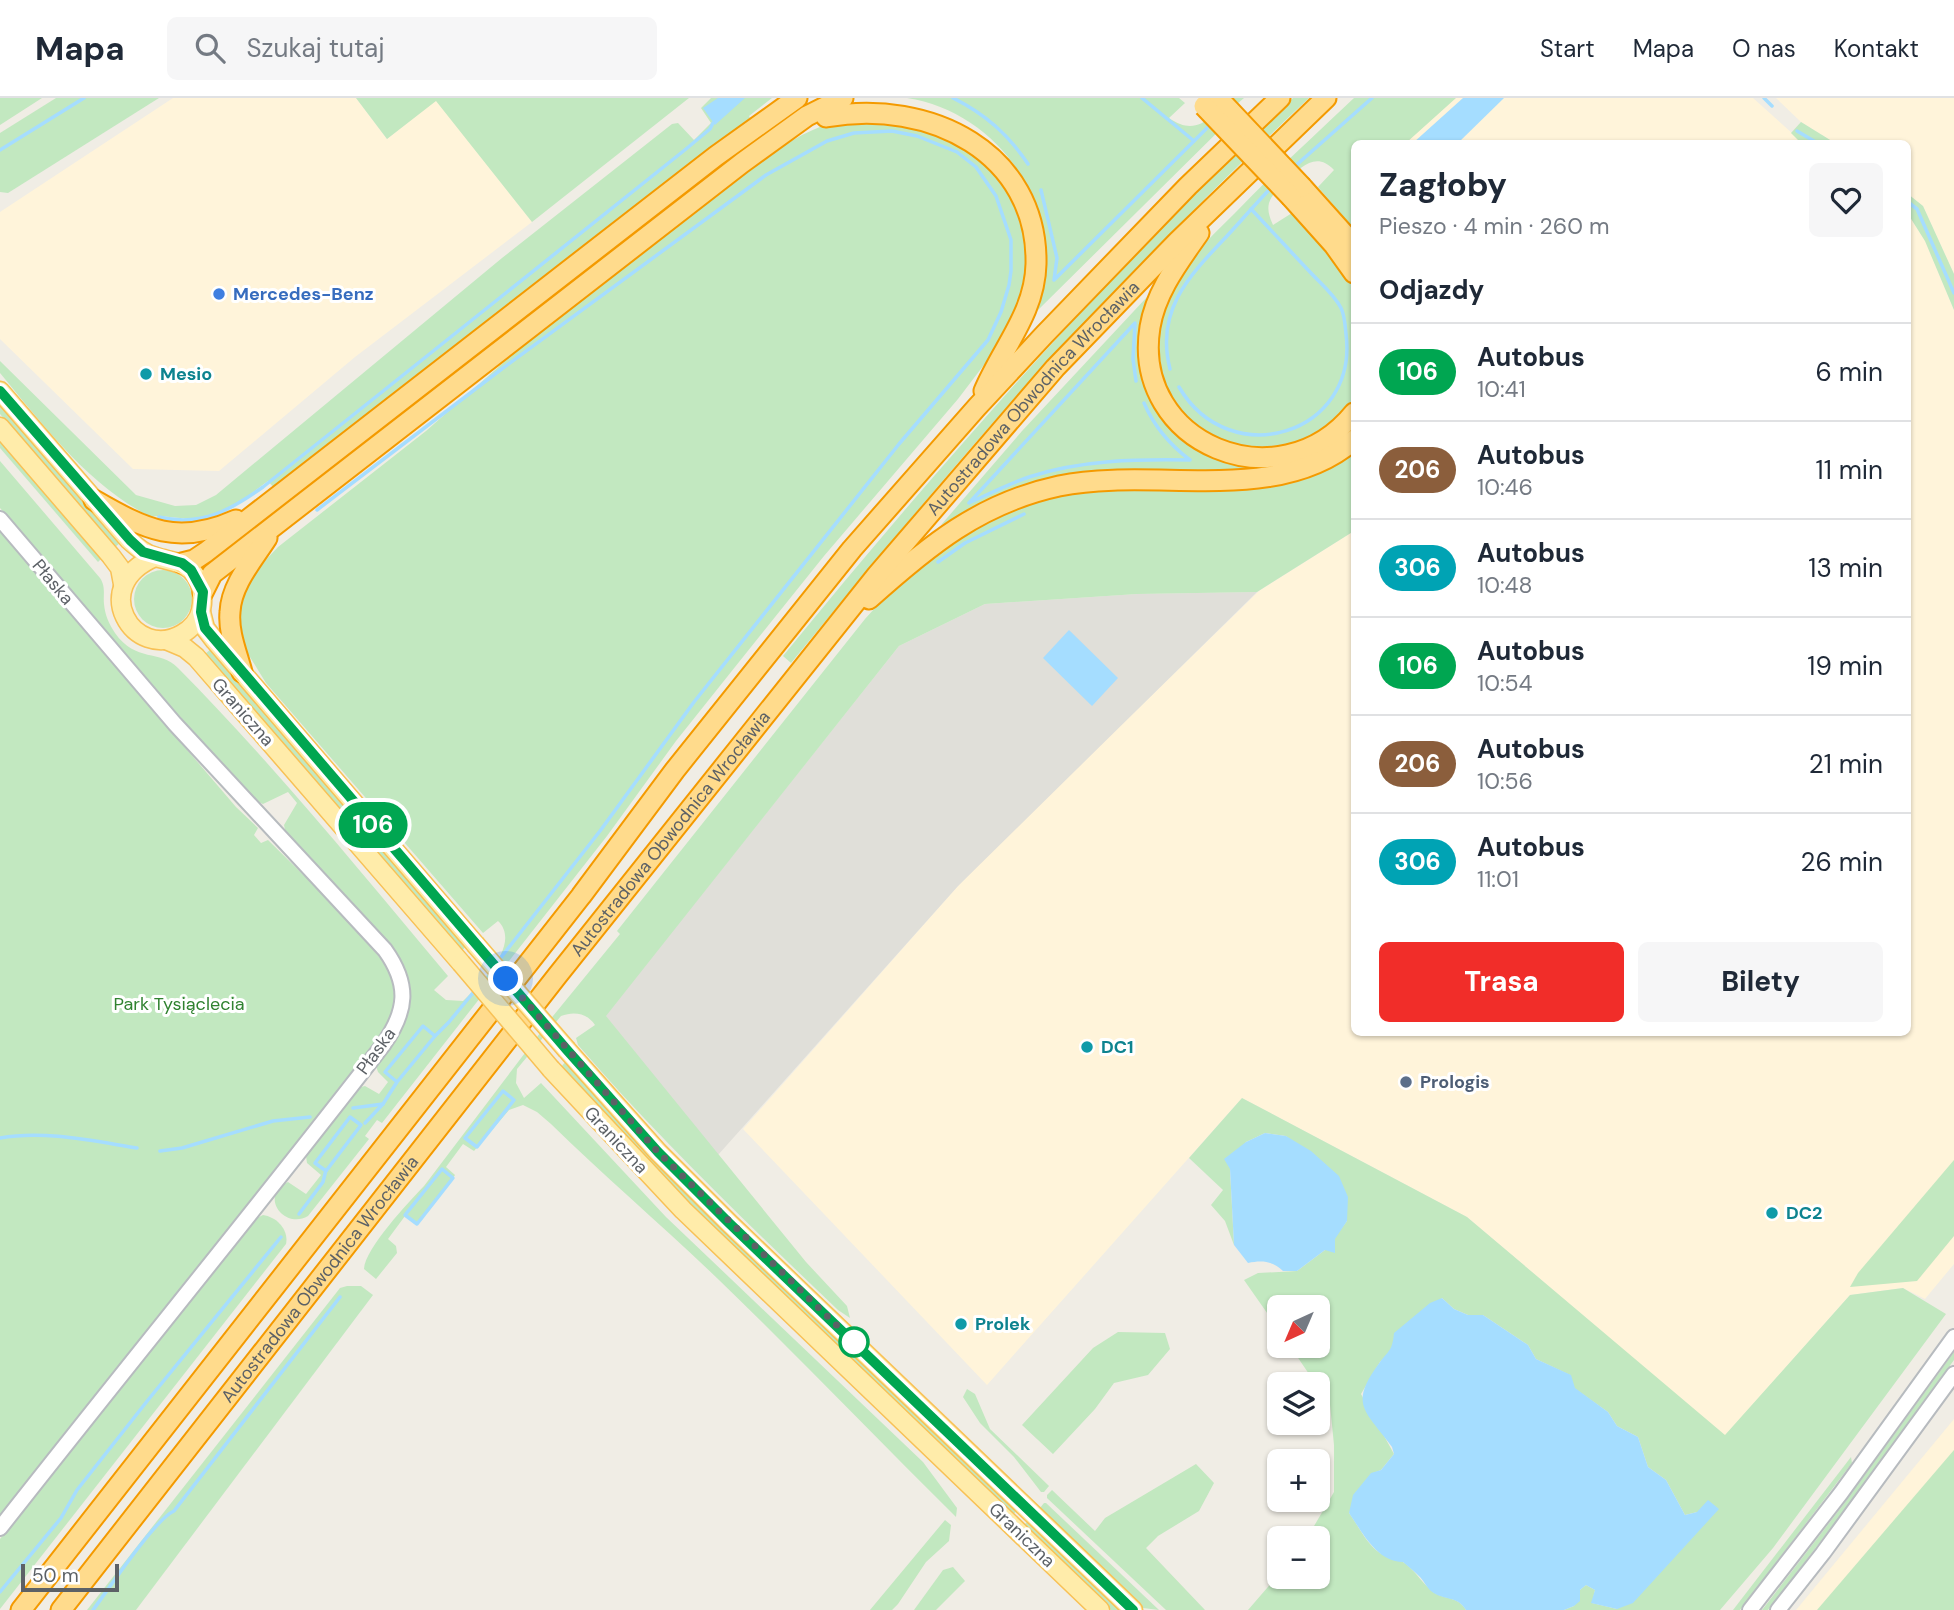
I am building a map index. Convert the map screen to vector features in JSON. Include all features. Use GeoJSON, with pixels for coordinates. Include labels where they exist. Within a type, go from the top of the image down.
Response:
{"type":"FeatureCollection","features":[{"type":"Feature","properties":{"kind":"highway"},"geometry":{"type":"LineString","coordinates":[[182,563],[194,560],[716,156],[797,98]]}},
{"type":"Feature","properties":{"kind":"highway"},"geometry":{"type":"LineString","coordinates":[[780,111],[807,98]]}},
{"type":"Feature","properties":{"kind":"highway"},"geometry":{"type":"LineString","coordinates":[[203,592],[209,576],[275,525],[772,142],[807,116],[843,98]]}},
{"type":"Feature","properties":{"kind":"highway","name":"Autostradowa Obwodnica Wrocławia"},"geometry":{"type":"LineString","coordinates":[[21,1610],[573,907],[675,770],[852,550],[976,407],[1144,231],[1280,98]]}},
{"type":"Feature","properties":{"kind":"highway","name":"Autostradowa Obwodnica Wrocławia"},"geometry":{"type":"LineString","coordinates":[[61,1610],[595,928],[893,556],[1055,368],[1225,195],[1326,98]]}},
{"type":"Feature","properties":{"kind":"highway"},"geometry":{"type":"LineString","coordinates":[[1206,101],[1296,192],[1351,242]]}},
{"type":"Feature","properties":{"kind":"highway"},"geometry":{"type":"LineString","coordinates":[[772,142],[829,115],[883,105],[916,108],[954,123],[982,142],[999,159],[1015,182],[1026,208],[1033,231],[1036,265],[1033,288],[1023,320],[976,407]]}},
{"type":"Feature","properties":{"kind":"highway"},"geometry":{"type":"LineString","coordinates":[[1296,192],[1351,269]]}},
{"type":"Feature","properties":{"kind":"highway"},"geometry":{"type":"LineString","coordinates":[[1225,195],[1178,263],[1156,304],[1150,327],[1150,360],[1157,386],[1167,407],[1191,433],[1208,444],[1227,453],[1261,459],[1293,455],[1314,447],[1332,436],[1351,416]]}},
{"type":"Feature","properties":{"kind":"highway"},"geometry":{"type":"LineString","coordinates":[[834,630],[941,537],[972,517],[1020,497],[1060,486],[1097,481],[1247,480],[1285,475],[1320,464],[1351,442]]}},
{"type":"Feature","properties":{"kind":"highway"},"geometry":{"type":"LineString","coordinates":[[94,500],[158,531],[177,534],[214,530],[262,508]]}},
{"type":"Feature","properties":{"kind":"highway"},"geometry":{"type":"LineString","coordinates":[[242,672],[232,634],[230,612],[234,591],[275,525]]}},
{"type":"Feature","properties":{"kind":"main road"},"geometry":{"type":"LineString","coordinates":[[0,391],[130,540],[143,552],[182,563],[197,577],[203,592],[201,612],[189,630],[166,640],[148,638],[133,629],[123,615],[120,598],[123,584],[130,572],[142,562],[155,557]]}},
{"type":"Feature","properties":{"kind":"main road"},"geometry":{"type":"LineString","coordinates":[[0,427],[111,556],[120,568],[123,584]]}},
{"type":"Feature","properties":{"kind":"main road","name":"Graniczna"},"geometry":{"type":"LineString","coordinates":[[201,612],[205,628],[242,672],[658,1152],[1133,1610]]}},
{"type":"Feature","properties":{"kind":"main road","name":"Graniczna"},"geometry":{"type":"LineString","coordinates":[[166,640],[185,648],[196,657],[551,1069],[682,1210],[1100,1610]]}},
{"type":"Feature","properties":{"kind":"street","name":"Płaska"},"geometry":{"type":"LineString","coordinates":[[0,519],[175,724],[385,950],[400,976],[403,998],[400,1016],[383,1045],[220,1254],[0,1528]]}},
{"type":"Feature","properties":{"kind":"street"},"geometry":{"type":"LineString","coordinates":[[1750,1610],[1841,1493],[1954,1337]]}},
{"type":"Feature","properties":{"kind":"street"},"geometry":{"type":"LineString","coordinates":[[1778,1610],[1954,1374]]}},
{"type":"Feature","properties":{"kind":"shaded area","name":"Mercedes-Benz"},"geometry":{"type":"Polygon","coordinates":[[[173,98],[356,98],[387,139],[436,100],[532,222],[355,357],[219,471],[133,469],[0,339],[0,212],[173,98]]]}},
{"type":"Feature","properties":{"kind":"shaded area"},"geometry":{"type":"Polygon","coordinates":[[[1418,98],[1753,98],[1800,140],[1372,140],[1418,98]]]}},
{"type":"Feature","properties":{"kind":"shaded area"},"geometry":{"type":"Polygon","coordinates":[[[1776,98],[1954,98],[1954,274],[1923,206],[1911,196],[1911,140],[1830,140],[1801,122],[1776,98]]]}},
{"type":"Feature","properties":{"kind":"shaded area"},"geometry":{"type":"Polygon","coordinates":[[[1911,219],[1925,241],[1954,310],[1954,1264],[1925,1299],[1903,1288],[1850,1295],[1725,1436],[1467,1217],[1242,1098],[987,1385],[743,1129],[958,886],[1259,591],[1351,533],[1351,1036],[1911,1036],[1911,219]]]}},
{"type":"Feature","properties":{"kind":"shaded area"},"geometry":{"type":"Polygon","coordinates":[[[1257,592],[958,886],[718,1155],[605,1016],[899,646],[985,604],[1137,594],[1257,592]]]}},
{"type":"Feature","properties":{"kind":"shaded area"},"geometry":{"type":"Polygon","coordinates":[[[1954,1419],[1954,1610],[1796,1610],[1954,1419]]]}},
{"type":"Feature","properties":{"kind":"green space"},"geometry":{"type":"Polygon","coordinates":[[[0,98],[42,98],[0,125],[0,98]]]}},
{"type":"Feature","properties":{"kind":"green space"},"geometry":{"type":"Polygon","coordinates":[[[56,98],[159,98],[8,193],[0,192],[0,133],[56,98]]]}},
{"type":"Feature","properties":{"kind":"green space"},"geometry":{"type":"Polygon","coordinates":[[[356,98],[689,98],[532,222],[436,101],[387,139],[356,98]]]}},
{"type":"Feature","properties":{"kind":"green space"},"geometry":{"type":"Polygon","coordinates":[[[711,98],[772,98],[749,116],[750,118],[274,488],[268,481],[218,514],[200,519],[151,517],[129,504],[107,489],[69,453],[0,373],[0,361],[136,495],[175,506],[196,505],[216,495],[502,258],[672,124],[678,123],[694,140],[711,123],[701,108],[711,98]]]}},
{"type":"Feature","properties":{"kind":"green space"},"geometry":{"type":"Polygon","coordinates":[[[818,98],[833,98],[218,560],[214,554],[770,126],[818,98]]]}},
{"type":"Feature","properties":{"kind":"green space"},"geometry":{"type":"Polygon","coordinates":[[[907,98],[1179,98],[1185,103],[1169,118],[1188,126],[1210,118],[1231,98],[1244,98],[1237,104],[1241,109],[1036,312],[1044,286],[1046,253],[1041,222],[1030,192],[1014,164],[993,140],[967,121],[938,106],[907,98]]]}},
{"type":"Feature","properties":{"kind":"green space"},"geometry":{"type":"Polygon","coordinates":[[[1293,98],[1309,98],[1173,231],[1041,369],[914,514],[791,663],[783,656],[904,511],[1029,369],[1158,231],[1293,98]]]}},
{"type":"Feature","properties":{"kind":"green space"},"geometry":{"type":"Polygon","coordinates":[[[1354,98],[1456,98],[1409,140],[1351,140],[1351,226],[1318,187],[1334,170],[1327,164],[1315,161],[1309,163],[1272,197],[1269,212],[1273,225],[1292,213],[1299,222],[1302,220],[1344,271],[1351,284],[1351,401],[1329,426],[1308,438],[1284,445],[1245,448],[1207,433],[1190,420],[1166,387],[1156,347],[1163,308],[1183,269],[1199,249],[1354,98]]]}},
{"type":"Feature","properties":{"kind":"green space"},"geometry":{"type":"Polygon","coordinates":[[[864,114],[964,140],[1009,188],[1022,223],[1027,258],[1018,311],[993,353],[958,399],[824,556],[676,741],[607,836],[382,1123],[377,1120],[365,1136],[369,1139],[308,1216],[291,1219],[278,1210],[275,1203],[279,1188],[288,1182],[306,1194],[321,1175],[307,1163],[306,1156],[361,1087],[365,1086],[379,1094],[388,1082],[376,1066],[397,1038],[408,1015],[410,989],[405,970],[388,944],[286,835],[284,825],[297,803],[288,792],[263,804],[254,800],[112,642],[0,508],[0,461],[100,578],[104,588],[105,612],[115,633],[131,648],[171,662],[214,705],[316,819],[448,976],[434,990],[446,1000],[463,1001],[496,963],[505,941],[504,930],[498,921],[483,933],[266,683],[245,649],[238,620],[240,600],[250,579],[278,547],[426,431],[522,346],[768,156],[813,130],[864,114]]]}},
{"type":"Feature","properties":{"kind":"green space"},"geometry":{"type":"Polygon","coordinates":[[[1801,122],[1830,140],[1798,140],[1791,133],[1801,122]]]}},
{"type":"Feature","properties":{"kind":"green space"},"geometry":{"type":"Polygon","coordinates":[[[1911,196],[1923,206],[1954,274],[1954,310],[1925,241],[1911,219],[1911,196]]]}},
{"type":"Feature","properties":{"kind":"green space"},"geometry":{"type":"Polygon","coordinates":[[[1147,297],[1140,341],[1141,371],[1145,386],[1159,412],[1210,452],[1234,463],[1235,460],[1249,463],[1351,421],[1351,432],[1343,440],[1271,470],[1147,470],[1096,473],[1000,496],[941,525],[1022,431],[1147,297]]]}},
{"type":"Feature","properties":{"kind":"green space"},"geometry":{"type":"Polygon","coordinates":[[[0,403],[120,543],[114,548],[0,414],[0,403]]]}},
{"type":"Feature","properties":{"kind":"green space"},"geometry":{"type":"Polygon","coordinates":[[[0,440],[102,558],[98,562],[0,448],[0,440]]]}},
{"type":"Feature","properties":{"kind":"green space"},"geometry":{"type":"Polygon","coordinates":[[[1351,455],[1351,533],[1257,592],[1137,594],[985,604],[899,646],[606,1016],[806,1262],[847,1306],[850,1318],[838,1310],[705,1180],[640,1114],[578,1045],[576,1038],[595,1025],[588,1018],[575,1013],[561,1016],[517,1069],[516,1083],[524,1098],[541,1083],[666,1217],[923,1462],[957,1508],[956,1517],[719,1280],[551,1124],[523,1105],[509,1110],[474,1151],[463,1144],[446,1167],[455,1175],[417,1224],[405,1216],[388,1239],[396,1246],[397,1253],[376,1279],[364,1269],[372,1249],[389,1226],[424,1186],[553,1016],[620,934],[617,931],[865,619],[930,558],[954,540],[1007,512],[1064,495],[1154,487],[1245,486],[1245,489],[1275,486],[1316,475],[1351,455]]]}},
{"type":"Feature","properties":{"kind":"green space","name":"Park Tysiąclecia"},"geometry":{"type":"Polygon","coordinates":[[[0,531],[236,807],[258,828],[254,835],[261,843],[268,840],[340,911],[381,959],[392,978],[395,1001],[390,1019],[366,1056],[193,1278],[118,1367],[0,1517],[0,531]]]}},
{"type":"Feature","properties":{"kind":"green space"},"geometry":{"type":"Polygon","coordinates":[[[157,570],[169,570],[184,578],[192,593],[192,605],[184,620],[169,628],[157,628],[142,620],[134,605],[134,593],[142,578],[157,570]]]}},
{"type":"Feature","properties":{"kind":"green space"},"geometry":{"type":"Polygon","coordinates":[[[211,649],[466,946],[461,952],[205,654],[211,649]]]}},
{"type":"Feature","properties":{"kind":"green space"},"geometry":{"type":"Polygon","coordinates":[[[566,1061],[1018,1509],[1013,1515],[687,1203],[561,1067],[566,1061]]]}},
{"type":"Feature","properties":{"kind":"green space"},"geometry":{"type":"Polygon","coordinates":[[[1242,1098],[1467,1217],[1725,1435],[1850,1295],[1903,1288],[1946,1314],[1773,1548],[1720,1610],[1564,1610],[1574,1606],[1580,1590],[1586,1585],[1595,1590],[1592,1603],[1617,1609],[1697,1512],[1685,1515],[1666,1480],[1648,1467],[1638,1437],[1617,1426],[1608,1412],[1574,1388],[1570,1375],[1536,1359],[1528,1345],[1483,1315],[1468,1315],[1454,1309],[1442,1298],[1380,1362],[1361,1394],[1394,1454],[1381,1470],[1371,1474],[1349,1513],[1375,1549],[1406,1564],[1433,1592],[1459,1602],[1466,1610],[1248,1610],[1267,1588],[1330,1589],[1330,1526],[1314,1526],[1322,1512],[1330,1512],[1330,1499],[1334,1492],[1334,1445],[1330,1372],[1308,1372],[1298,1358],[1330,1358],[1330,1295],[1267,1295],[1267,1313],[1244,1280],[1258,1273],[1297,1271],[1325,1250],[1347,1221],[1286,1136],[1265,1133],[1246,1142],[1230,1169],[1234,1245],[1225,1221],[1211,1205],[1223,1190],[1189,1158],[1242,1098]]]}},
{"type":"Feature","properties":{"kind":"green space"},"geometry":{"type":"Polygon","coordinates":[[[1954,1160],[1954,1236],[1917,1281],[1850,1287],[1858,1273],[1954,1160]]]}},
{"type":"Feature","properties":{"kind":"green space"},"geometry":{"type":"Polygon","coordinates":[[[263,1215],[273,1218],[281,1225],[286,1234],[286,1244],[0,1609],[0,1539],[153,1345],[257,1218],[263,1215]]]}},
{"type":"Feature","properties":{"kind":"green space"},"geometry":{"type":"Polygon","coordinates":[[[361,1286],[373,1295],[136,1610],[87,1610],[340,1288],[361,1286]]]}},
{"type":"Feature","properties":{"kind":"green space"},"geometry":{"type":"Polygon","coordinates":[[[1118,1332],[1165,1333],[1170,1349],[1148,1375],[1114,1383],[1095,1409],[1053,1454],[1022,1425],[1093,1348],[1118,1332]]]}},
{"type":"Feature","properties":{"kind":"green space"},"geometry":{"type":"Polygon","coordinates":[[[1954,1352],[1954,1360],[1847,1507],[1768,1610],[1762,1610],[1843,1505],[1954,1352]]]}},
{"type":"Feature","properties":{"kind":"green space"},"geometry":{"type":"Polygon","coordinates":[[[967,1389],[975,1394],[990,1429],[1049,1486],[1044,1492],[1041,1492],[1014,1457],[980,1423],[963,1397],[967,1389]]]}},
{"type":"Feature","properties":{"kind":"green space"},"geometry":{"type":"Polygon","coordinates":[[[1954,1450],[1954,1610],[1817,1610],[1954,1450]]]}},
{"type":"Feature","properties":{"kind":"green space"},"geometry":{"type":"Polygon","coordinates":[[[1851,1457],[1852,1463],[1740,1610],[1733,1610],[1851,1457]]]}},
{"type":"Feature","properties":{"kind":"green space"},"geometry":{"type":"Polygon","coordinates":[[[1196,1464],[1214,1483],[1199,1511],[1158,1536],[1146,1548],[1205,1610],[1166,1610],[1047,1498],[1052,1490],[1095,1531],[1105,1518],[1196,1464]]]}},
{"type":"Feature","properties":{"kind":"green space"},"geometry":{"type":"Polygon","coordinates":[[[1044,1503],[1159,1610],[1143,1608],[1040,1508],[1044,1503]]]}},
{"type":"Feature","properties":{"kind":"green space"},"geometry":{"type":"Polygon","coordinates":[[[945,1520],[951,1525],[949,1541],[926,1562],[898,1604],[892,1610],[870,1610],[945,1520]]]}},
{"type":"Feature","properties":{"kind":"green space"},"geometry":{"type":"Polygon","coordinates":[[[1029,1520],[1121,1610],[1111,1610],[1024,1525],[1029,1520]]]}},
{"type":"Feature","properties":{"kind":"green space"},"geometry":{"type":"Polygon","coordinates":[[[953,1567],[965,1581],[936,1610],[914,1610],[943,1570],[953,1567]]]}},
{"type":"Feature","properties":{"kind":"water"},"geometry":{"type":"Polygon","coordinates":[[[718,98],[745,98],[715,125],[703,108],[718,98]]]}},
{"type":"Feature","properties":{"kind":"water"},"geometry":{"type":"Polygon","coordinates":[[[1463,98],[1504,98],[1461,140],[1416,140],[1463,98]]]}},
{"type":"Feature","properties":{"kind":"water"},"geometry":{"type":"Polygon","coordinates":[[[1069,630],[1118,678],[1092,706],[1043,658],[1069,630]]]}},
{"type":"Feature","properties":{"kind":"water"},"geometry":{"type":"Polygon","coordinates":[[[1265,1133],[1286,1136],[1311,1151],[1339,1176],[1348,1197],[1347,1221],[1335,1239],[1335,1253],[1325,1250],[1297,1271],[1283,1271],[1267,1262],[1248,1263],[1234,1245],[1230,1169],[1224,1159],[1246,1142],[1265,1133]]]}},
{"type":"Feature","properties":{"kind":"water"},"geometry":{"type":"Polygon","coordinates":[[[1442,1298],[1454,1309],[1468,1315],[1483,1315],[1528,1345],[1536,1359],[1571,1375],[1575,1388],[1608,1412],[1617,1426],[1638,1437],[1648,1467],[1666,1480],[1685,1515],[1697,1512],[1708,1500],[1719,1509],[1633,1603],[1617,1609],[1591,1603],[1595,1590],[1586,1585],[1580,1590],[1580,1601],[1564,1610],[1466,1610],[1458,1602],[1431,1591],[1403,1562],[1394,1561],[1378,1552],[1349,1513],[1353,1495],[1371,1473],[1381,1470],[1394,1454],[1364,1407],[1363,1398],[1370,1376],[1390,1349],[1394,1333],[1430,1303],[1442,1298]]]}},
{"type":"Feature","properties":{"kind":"waterway"},"geometry":{"type":"LineString","coordinates":[[0,150],[84,98]]}},
{"type":"Feature","properties":{"kind":"waterway"},"geometry":{"type":"LineString","coordinates":[[953,98],[995,126],[1028,164]]}},
{"type":"Feature","properties":{"kind":"waterway"},"geometry":{"type":"LineString","coordinates":[[1041,190],[1057,258],[1054,280],[1194,141],[1142,98]]}},
{"type":"Feature","properties":{"kind":"waterway"},"geometry":{"type":"LineString","coordinates":[[1293,168],[1372,98]]}},
{"type":"Feature","properties":{"kind":"waterway"},"geometry":{"type":"LineString","coordinates":[[1764,98],[1772,106]]}},
{"type":"Feature","properties":{"kind":"waterway"},"geometry":{"type":"LineString","coordinates":[[159,517],[188,520],[214,515],[263,487],[686,149],[710,129],[713,123]]}},
{"type":"Feature","properties":{"kind":"waterway"},"geometry":{"type":"LineString","coordinates":[[1194,141],[1212,123]]}},
{"type":"Feature","properties":{"kind":"waterway"},"geometry":{"type":"LineString","coordinates":[[317,510],[503,368],[766,175],[827,141],[854,133],[892,131],[917,136],[957,152],[976,167],[996,196],[1011,240],[1011,271],[1001,312],[988,340],[899,444],[694,702],[600,831],[499,960]]}},
{"type":"Feature","properties":{"kind":"waterway"},"geometry":{"type":"LineString","coordinates":[[1797,131],[1812,140]]}},
{"type":"Feature","properties":{"kind":"waterway"},"geometry":{"type":"LineString","coordinates":[[1170,369],[1167,329],[1179,295],[1200,265],[1271,188]]}},
{"type":"Feature","properties":{"kind":"waterway"},"geometry":{"type":"LineString","coordinates":[[1911,204],[1917,209],[1954,293]]}},
{"type":"Feature","properties":{"kind":"waterway"},"geometry":{"type":"LineString","coordinates":[[1179,387],[1201,414],[1228,429],[1258,435],[1286,431],[1312,418],[1333,397],[1345,369],[1346,334],[1338,303],[1251,209]]}},
{"type":"Feature","properties":{"kind":"waterway"},"geometry":{"type":"LineString","coordinates":[[1136,381],[1133,359],[1135,323],[969,503],[1021,480],[1068,467],[1129,460],[1190,460],[1163,434],[1144,403]]}},
{"type":"Feature","properties":{"kind":"waterway"},"geometry":{"type":"LineString","coordinates":[[938,562],[965,543],[1024,514]]}},
{"type":"Feature","properties":{"kind":"waterway"},"geometry":{"type":"LineString","coordinates":[[435,1036],[477,988]]}},
{"type":"Feature","properties":{"kind":"waterway"},"geometry":{"type":"LineString","coordinates":[[383,1104],[397,1082],[435,1036],[423,1026],[385,1072],[397,1082]]}},
{"type":"Feature","properties":{"kind":"waterway"},"geometry":{"type":"LineString","coordinates":[[503,1091],[514,1100],[477,1147],[465,1138],[503,1091]]}},
{"type":"Feature","properties":{"kind":"waterway"},"geometry":{"type":"LineString","coordinates":[[353,1108],[383,1104],[365,1123]]}},
{"type":"Feature","properties":{"kind":"waterway"},"geometry":{"type":"LineString","coordinates":[[160,1151],[182,1148],[273,1121],[310,1117]]}},
{"type":"Feature","properties":{"kind":"waterway"},"geometry":{"type":"LineString","coordinates":[[350,1117],[361,1125],[326,1171],[315,1163],[350,1117]]}},
{"type":"Feature","properties":{"kind":"waterway"},"geometry":{"type":"LineString","coordinates":[[0,1138],[51,1136],[137,1148]]}},
{"type":"Feature","properties":{"kind":"waterway"},"geometry":{"type":"LineString","coordinates":[[442,1169],[453,1178],[417,1224],[405,1215],[442,1169]]}},
{"type":"Feature","properties":{"kind":"waterway"},"geometry":{"type":"LineString","coordinates":[[299,1214],[323,1182],[326,1170]]}},
{"type":"Feature","properties":{"kind":"waterway"},"geometry":{"type":"LineString","coordinates":[[0,1592],[61,1518],[77,1490],[148,1400],[281,1237]]}},
{"type":"Feature","properties":{"kind":"waterway"},"geometry":{"type":"LineString","coordinates":[[93,1610],[155,1527],[174,1511],[340,1297]]}},
{"type":"Feature","properties":{"kind":"bus line","name":"106"},"geometry":{"type":"LineString","coordinates":[[0,391],[130,540],[143,552],[182,563],[191,570],[203,592],[201,612],[205,628],[567,1050],[658,1152],[1133,1610]]}},
{"type":"Feature","properties":{"kind":"place","name":"Mercedes-Benz"},"geometry":{"type":"Point","coordinates":[219,294]}},
{"type":"Feature","properties":{"kind":"place","name":"Mesio"},"geometry":{"type":"Point","coordinates":[146,374]}},
{"type":"Feature","properties":{"kind":"place","name":"DC1"},"geometry":{"type":"Point","coordinates":[1087,1047]}},
{"type":"Feature","properties":{"kind":"place","name":"Prologis"},"geometry":{"type":"Point","coordinates":[1406,1082]}},
{"type":"Feature","properties":{"kind":"place","name":"DC2"},"geometry":{"type":"Point","coordinates":[1772,1213]}},
{"type":"Feature","properties":{"kind":"place","name":"Prolek"},"geometry":{"type":"Point","coordinates":[961,1324]}},
{"type":"Feature","properties":{"kind":"route"},"geometry":{"type":"LineString","coordinates":[[506,979],[658,1152],[854,1342]]}}]}
